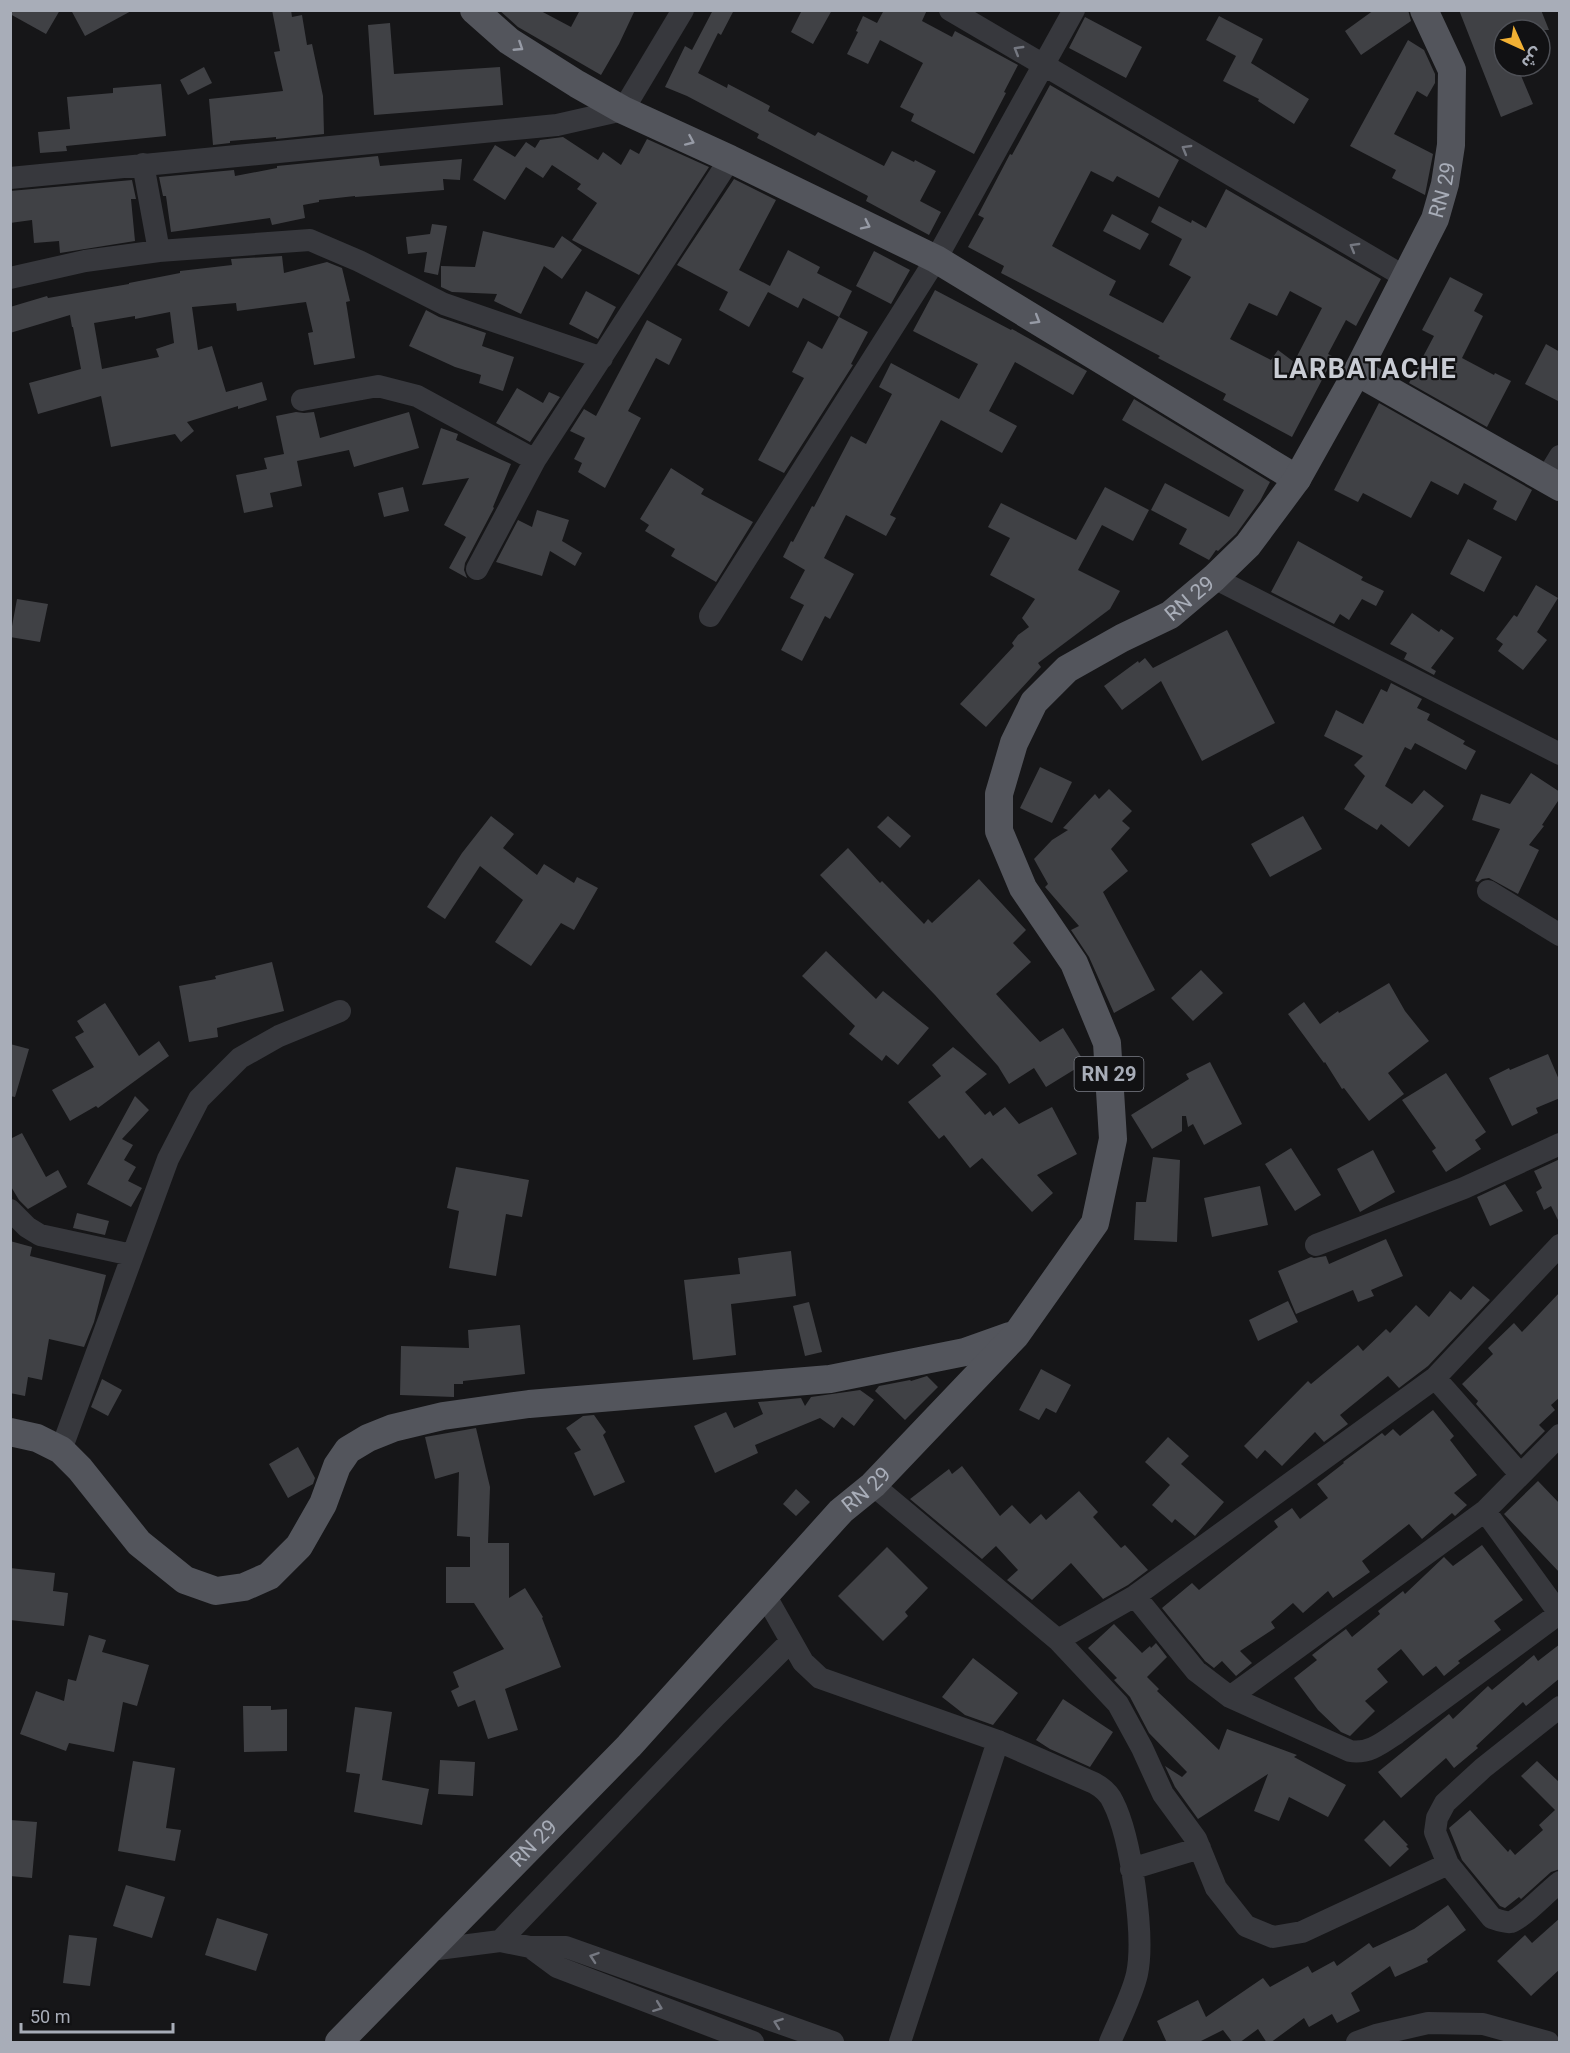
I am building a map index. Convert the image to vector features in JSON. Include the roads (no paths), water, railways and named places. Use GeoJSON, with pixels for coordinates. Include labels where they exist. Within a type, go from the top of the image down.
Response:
{"type":"FeatureCollection","features":[{"type":"Feature","properties":{"kind":"main road","name":"RN 29"},"geometry":{"type":"LineString","coordinates":[[339,2043],[629,1746],[841,1511],[873,1485],[1016,1335],[1095,1223],[1113,1139],[1107,1043],[1074,963],[1023,888],[999,831],[999,794],[1014,743],[1034,702],[1067,669],[1122,638],[1170,615],[1214,578],[1248,545],[1297,479],[1357,372],[1435,219],[1445,184],[1451,145],[1452,70],[1424,10]]}},
{"type":"Feature","properties":{"kind":"main road"},"geometry":{"type":"LineString","coordinates":[[476,12],[509,40],[577,84],[624,110],[936,259],[1297,479]]}},
{"type":"Feature","properties":{"kind":"main road"},"geometry":{"type":"LineString","coordinates":[[1357,372],[1555,474]]}},
{"type":"Feature","properties":{"kind":"main road"},"geometry":{"type":"LineString","coordinates":[[10,1432],[37,1438],[61,1450],[80,1469],[139,1543],[185,1580],[216,1591],[244,1587],[269,1576],[299,1546],[323,1504],[337,1466],[348,1450],[368,1438],[393,1428],[443,1416],[529,1404],[830,1380],[965,1352],[1016,1335]]}},
{"type":"Feature","properties":{"kind":"street"},"geometry":{"type":"LineString","coordinates":[[10,178],[557,125],[624,110],[683,10]]}},
{"type":"Feature","properties":{"kind":"street"},"geometry":{"type":"LineString","coordinates":[[950,10],[1405,277]]}},
{"type":"Feature","properties":{"kind":"street"},"geometry":{"type":"LineString","coordinates":[[710,616],[936,259],[1074,10]]}},
{"type":"Feature","properties":{"kind":"street"},"geometry":{"type":"LineString","coordinates":[[477,569],[535,460],[730,159]]}},
{"type":"Feature","properties":{"kind":"street"},"geometry":{"type":"LineString","coordinates":[[143,164],[159,251]]}},
{"type":"Feature","properties":{"kind":"street"},"geometry":{"type":"LineString","coordinates":[[10,278],[85,261],[159,251],[310,240],[359,261],[444,303],[602,358]]}},
{"type":"Feature","properties":{"kind":"street"},"geometry":{"type":"LineString","coordinates":[[302,400],[378,386],[417,396],[535,460]]}},
{"type":"Feature","properties":{"kind":"street"},"geometry":{"type":"LineString","coordinates":[[1214,578],[1560,754]]}},
{"type":"Feature","properties":{"kind":"street"},"geometry":{"type":"LineString","coordinates":[[1488,891],[1560,935]]}},
{"type":"Feature","properties":{"kind":"street"},"geometry":{"type":"LineString","coordinates":[[61,1450],[168,1159],[199,1100],[240,1058],[279,1036],[340,1011]]}},
{"type":"Feature","properties":{"kind":"street"},"geometry":{"type":"LineString","coordinates":[[1316,1245],[1464,1188],[1560,1144]]}},
{"type":"Feature","properties":{"kind":"street"},"geometry":{"type":"LineString","coordinates":[[10,1210],[27,1227],[40,1235],[132,1255]]}},
{"type":"Feature","properties":{"kind":"street"},"geometry":{"type":"LineString","coordinates":[[1058,1640],[1135,1596],[1435,1378],[1560,1245]]}},
{"type":"Feature","properties":{"kind":"street"},"geometry":{"type":"LineString","coordinates":[[1435,1378],[1520,1474]]}},
{"type":"Feature","properties":{"kind":"street"},"geometry":{"type":"LineString","coordinates":[[1230,1697],[1485,1511],[1560,1435]]}},
{"type":"Feature","properties":{"kind":"street"},"geometry":{"type":"LineString","coordinates":[[873,1485],[1058,1640],[1118,1704],[1163,1794],[1196,1839],[1216,1888],[1246,1926],[1273,1937],[1302,1932],[1448,1864]]}},
{"type":"Feature","properties":{"kind":"street"},"geometry":{"type":"LineString","coordinates":[[1135,1596],[1196,1671],[1230,1697],[1350,1751],[1361,1753],[1376,1747],[1397,1733],[1559,1613],[1485,1511]]}},
{"type":"Feature","properties":{"kind":"street"},"geometry":{"type":"LineString","coordinates":[[765,1595],[803,1662],[820,1678],[998,1741],[1106,1790],[1113,1802],[1124,1833],[1140,1937],[1137,1975],[1110,2043]]}},
{"type":"Feature","properties":{"kind":"street"},"geometry":{"type":"LineString","coordinates":[[500,1941],[790,1642]]}},
{"type":"Feature","properties":{"kind":"street"},"geometry":{"type":"LineString","coordinates":[[1560,1707],[1483,1768],[1445,1803],[1437,1818],[1435,1832],[1448,1864],[1492,1918],[1501,1922],[1510,1922],[1522,1914],[1560,1882]]}},
{"type":"Feature","properties":{"kind":"street"},"geometry":{"type":"LineString","coordinates":[[900,2043],[998,1741]]}},
{"type":"Feature","properties":{"kind":"street"},"geometry":{"type":"LineString","coordinates":[[1131,1869],[1200,1848]]}},
{"type":"Feature","properties":{"kind":"street"},"geometry":{"type":"LineString","coordinates":[[430,1950],[500,1941],[530,1947],[566,1947],[833,2043]]}},
{"type":"Feature","properties":{"kind":"street"},"geometry":{"type":"LineString","coordinates":[[530,1947],[557,1967],[753,2043]]}},
{"type":"Feature","properties":{"kind":"street"},"geometry":{"type":"LineString","coordinates":[[1357,2043],[1376,2035],[1428,2023],[1483,2024],[1548,2043]]}},
{"type":"Feature","properties":{"kind":"district","name":"LARBATACHE"},"geometry":{"type":"Point","coordinates":[1365,369]}}]}
